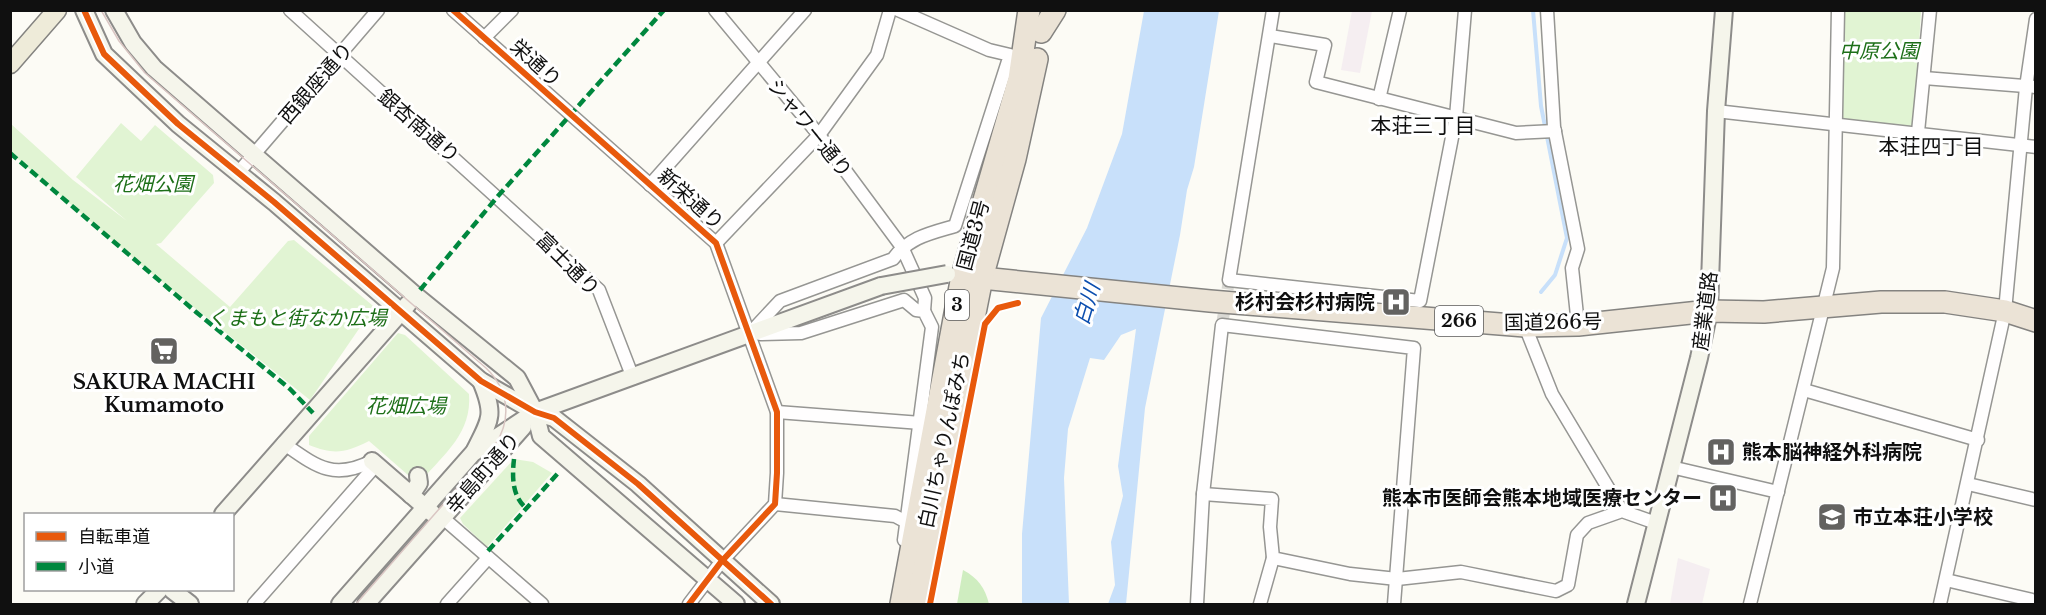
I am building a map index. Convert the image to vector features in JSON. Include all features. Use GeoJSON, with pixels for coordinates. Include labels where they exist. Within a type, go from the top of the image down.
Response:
{"type":"FeatureCollection","features":[{"type":"Feature","properties":{"kind":"highway","name":"国道3号"},"geometry":{"type":"LineString","coordinates":[[907,603],[911,524],[964,276],[1019,79],[1029,10]]}},
{"type":"Feature","properties":{"kind":"highway","name":"国道3号"},"geometry":{"type":"LineString","coordinates":[[907,603],[964,276],[1015,159],[1034,80],[1043,10]]}},
{"type":"Feature","properties":{"kind":"highway","name":"3"},"geometry":{"type":"LineString","coordinates":[[1041,32],[1055,10]]}},
{"type":"Feature","properties":{"kind":"highway","name":"国道266号"},"geometry":{"type":"LineString","coordinates":[[964,276],[1021,284],[1210,301],[1525,326],[1578,325],[1709,310],[1764,312],[1824,305],[1881,302],[1944,302],[2005,311],[2036,321]]}},
{"type":"Feature","properties":{"kind":"main road"},"geometry":{"type":"LineString","coordinates":[[10,64],[57,10]]}},
{"type":"Feature","properties":{"kind":"street"},"geometry":{"type":"LineString","coordinates":[[84,10],[104,54],[136,87],[481,381],[535,412],[554,418],[638,484],[721,562],[771,604]]}},
{"type":"Feature","properties":{"kind":"street"},"geometry":{"type":"LineString","coordinates":[[114,10],[133,44],[154,68],[415,296],[517,378],[535,412],[540,436],[703,586],[736,604]]}},
{"type":"Feature","properties":{"kind":"street","name":"銀杏南通り"},"geometry":{"type":"LineString","coordinates":[[290,10],[498,196]]}},
{"type":"Feature","properties":{"kind":"street","name":"西銀座通り"},"geometry":{"type":"LineString","coordinates":[[238,173],[378,10]]}},
{"type":"Feature","properties":{"kind":"street","name":"栄通り"},"geometry":{"type":"LineString","coordinates":[[453,10],[570,116]]}},
{"type":"Feature","properties":{"kind":"street"},"geometry":{"type":"LineString","coordinates":[[484,38],[512,10]]}},
{"type":"Feature","properties":{"kind":"street","name":"シャワー通り"},"geometry":{"type":"LineString","coordinates":[[715,10],[819,135],[902,247],[925,298],[924,311],[932,327],[911,524]]}},
{"type":"Feature","properties":{"kind":"street"},"geometry":{"type":"LineString","coordinates":[[650,185],[805,10]]}},
{"type":"Feature","properties":{"kind":"street"},"geometry":{"type":"LineString","coordinates":[[716,243],[819,135],[878,55],[890,10]]}},
{"type":"Feature","properties":{"kind":"street"},"geometry":{"type":"LineString","coordinates":[[749,334],[780,301],[893,259],[902,247],[916,237],[955,226],[1010,55],[989,50],[898,10]]}},
{"type":"Feature","properties":{"kind":"street"},"geometry":{"type":"LineString","coordinates":[[1273,10],[1229,280],[1420,302],[1456,117],[1465,10]]}},
{"type":"Feature","properties":{"kind":"street"},"geometry":{"type":"LineString","coordinates":[[1380,99],[1400,10]]}},
{"type":"Feature","properties":{"kind":"street"},"geometry":{"type":"LineString","coordinates":[[1547,10],[1550,93],[1578,249],[1572,267],[1578,325]]}},
{"type":"Feature","properties":{"kind":"street","name":"産業道路"},"geometry":{"type":"LineString","coordinates":[[1636,604],[1709,310],[1716,111],[1724,10]]}},
{"type":"Feature","properties":{"kind":"street"},"geometry":{"type":"LineString","coordinates":[[1750,604],[1833,268],[1838,10]]}},
{"type":"Feature","properties":{"kind":"street"},"geometry":{"type":"LineString","coordinates":[[1918,132],[1930,10]]}},
{"type":"Feature","properties":{"kind":"street"},"geometry":{"type":"LineString","coordinates":[[1940,604],[2005,311],[2022,145],[2031,87],[2036,19]]}},
{"type":"Feature","properties":{"kind":"street"},"geometry":{"type":"LineString","coordinates":[[1270,36],[1325,45],[1316,82],[1516,133],[1555,131]]}},
{"type":"Feature","properties":{"kind":"street"},"geometry":{"type":"LineString","coordinates":[[1923,78],[2031,87]]}},
{"type":"Feature","properties":{"kind":"street"},"geometry":{"type":"LineString","coordinates":[[1716,111],[1836,122],[2036,147]]}},
{"type":"Feature","properties":{"kind":"street","name":"新栄通り"},"geometry":{"type":"LineString","coordinates":[[570,116],[716,243],[777,412]]}},
{"type":"Feature","properties":{"kind":"street","name":"富士通り"},"geometry":{"type":"LineString","coordinates":[[498,196],[599,290],[633,378]]}},
{"type":"Feature","properties":{"kind":"street"},"geometry":{"type":"LineString","coordinates":[[535,412],[881,286],[964,276]]}},
{"type":"Feature","properties":{"kind":"street"},"geometry":{"type":"LineString","coordinates":[[224,513],[283,443],[415,296]]}},
{"type":"Feature","properties":{"kind":"street"},"geometry":{"type":"LineString","coordinates":[[749,334],[801,333],[904,300],[916,310],[924,311]]}},
{"type":"Feature","properties":{"kind":"street"},"geometry":{"type":"LineString","coordinates":[[1197,604],[1203,494],[1222,325],[1414,348],[1394,604]]}},
{"type":"Feature","properties":{"kind":"street"},"geometry":{"type":"LineString","coordinates":[[1525,326],[1552,394],[1622,511]]}},
{"type":"Feature","properties":{"kind":"street"},"geometry":{"type":"LineString","coordinates":[[473,453],[489,423],[491,403],[481,381]]}},
{"type":"Feature","properties":{"kind":"street"},"geometry":{"type":"LineString","coordinates":[[1804,390],[1978,440]]}},
{"type":"Feature","properties":{"kind":"street","name":"辛島町通り"},"geometry":{"type":"LineString","coordinates":[[340,604],[473,453],[535,412]]}},
{"type":"Feature","properties":{"kind":"street","name":"辛島町通り"},"geometry":{"type":"LineString","coordinates":[[366,604],[535,412]]}},
{"type":"Feature","properties":{"kind":"street"},"geometry":{"type":"LineString","coordinates":[[689,604],[721,562],[775,504],[777,412],[921,423]]}},
{"type":"Feature","properties":{"kind":"street"},"geometry":{"type":"LineString","coordinates":[[283,443],[328,471],[358,468],[374,463]]}},
{"type":"Feature","properties":{"kind":"street"},"geometry":{"type":"LineString","coordinates":[[374,463],[425,508],[443,518],[537,603]]}},
{"type":"Feature","properties":{"kind":"street"},"geometry":{"type":"LineString","coordinates":[[254,604],[374,463]]}},
{"type":"Feature","properties":{"kind":"street"},"geometry":{"type":"LineString","coordinates":[[1671,467],[1778,492]]}},
{"type":"Feature","properties":{"kind":"street"},"geometry":{"type":"LineString","coordinates":[[411,495],[419,483],[418,476]]}},
{"type":"Feature","properties":{"kind":"street"},"geometry":{"type":"LineString","coordinates":[[1968,484],[2036,500]]}},
{"type":"Feature","properties":{"kind":"street"},"geometry":{"type":"LineString","coordinates":[[1203,494],[1272,500],[1270,527],[1273,558],[1260,604]]}},
{"type":"Feature","properties":{"kind":"street"},"geometry":{"type":"LineString","coordinates":[[775,504],[895,516],[911,524]]}},
{"type":"Feature","properties":{"kind":"street"},"geometry":{"type":"LineString","coordinates":[[1273,558],[1350,574],[1397,579],[1461,572],[1556,591],[1568,585],[1577,535],[1588,523],[1622,511],[1656,523]]}},
{"type":"Feature","properties":{"kind":"street"},"geometry":{"type":"LineString","coordinates":[[447,604],[488,558]]}},
{"type":"Feature","properties":{"kind":"street"},"geometry":{"type":"LineString","coordinates":[[1946,580],[2036,601]]}},
{"type":"Feature","properties":{"kind":"street"},"geometry":{"type":"LineString","coordinates":[[146,604],[158,591]]}},
{"type":"Feature","properties":{"kind":"street"},"geometry":{"type":"LineString","coordinates":[[173,591],[190,604]]}},
{"type":"Feature","properties":{"kind":"shaded area"},"geometry":{"type":"Polygon","coordinates":[[[1352,11],[1372,11],[1360,73],[1341,70],[1352,11]]]}},
{"type":"Feature","properties":{"kind":"shaded area"},"geometry":{"type":"Polygon","coordinates":[[[1678,558],[1710,569],[1702,604],[1670,604],[1678,558]]]}},
{"type":"Feature","properties":{"kind":"green space","name":"中原公園"},"geometry":{"type":"Polygon","coordinates":[[[1839,11],[1921,11],[1914,130],[1840,122],[1839,11]]]}},
{"type":"Feature","properties":{"kind":"green space"},"geometry":{"type":"Polygon","coordinates":[[[121,123],[141,141],[155,125],[213,175],[214,183],[161,243],[156,244],[230,307],[288,241],[294,240],[384,315],[363,323],[310,400],[141,265],[11,153],[11,124],[73,180],[127,221],[76,177],[121,123]]]}},
{"type":"Feature","properties":{"kind":"green space","name":"花畑広場"},"geometry":{"type":"Polygon","coordinates":[[[398,333],[405,335],[469,394],[466,420],[455,442],[421,481],[416,482],[369,441],[339,451],[309,445],[309,436],[398,333]]]}},
{"type":"Feature","properties":{"kind":"green space"},"geometry":{"type":"Polygon","coordinates":[[[514,459],[533,462],[552,473],[487,547],[463,524],[460,518],[514,459]]]}},
{"type":"Feature","properties":{"kind":"green space"},"geometry":{"type":"Polygon","coordinates":[[[963,570],[980,584],[989,604],[957,604],[963,570]]]}},
{"type":"Feature","properties":{"kind":"water","name":"白川"},"geometry":{"type":"Polygon","coordinates":[[[1144,11],[1219,11],[1194,167],[1187,190],[1145,408],[1126,604],[1108,604],[1115,585],[1111,542],[1123,496],[1118,466],[1136,329],[1121,335],[1104,360],[1090,358],[1068,429],[1064,478],[1069,604],[1022,604],[1022,534],[1041,318],[1087,228],[1122,134],[1144,11]]]}},
{"type":"Feature","properties":{"kind":"waterway"},"geometry":{"type":"LineString","coordinates":[[1533,10],[1541,106],[1567,238],[1555,275],[1541,292]]}},
{"type":"Feature","properties":{"kind":"tunnel"},"geometry":{"type":"LineString","coordinates":[[1222,325],[1229,280]]}},
{"type":"Feature","properties":{"kind":"tram line"},"geometry":{"type":"LineString","coordinates":[[101,10],[119,41],[145,73],[486,368],[500,386],[506,405],[506,415],[495,445],[356,604]]}},
{"type":"Feature","properties":{"kind":"marked path"},"geometry":{"type":"LineString","coordinates":[[420,290],[498,196],[664,10]]}},
{"type":"Feature","properties":{"kind":"marked path"},"geometry":{"type":"LineString","coordinates":[[10,153],[290,389],[313,413]]}},
{"type":"Feature","properties":{"kind":"marked path"},"geometry":{"type":"LineString","coordinates":[[514,459],[514,486],[518,498],[526,508]]}},
{"type":"Feature","properties":{"kind":"marked path"},"geometry":{"type":"LineString","coordinates":[[488,551],[560,471]]}},
{"type":"Feature","properties":{"kind":"cycle path"},"geometry":{"type":"LineString","coordinates":[[84,10],[104,54],[178,124],[274,202],[481,381],[535,412],[554,418],[638,484],[771,604]]}},
{"type":"Feature","properties":{"kind":"cycle path"},"geometry":{"type":"LineString","coordinates":[[453,10],[716,243],[777,412],[775,504],[721,562],[689,604]]}},
{"type":"Feature","properties":{"kind":"cycle path","name":"白川ちゃりんぽみち"},"geometry":{"type":"LineString","coordinates":[[930,604],[985,324],[998,308],[1018,303]]}},
{"type":"Feature","properties":{"kind":"place","name":"杉村会杉村病院"},"geometry":{"type":"Point","coordinates":[1396,302]}},
{"type":"Feature","properties":{"kind":"place","name":"SAKURA MACHI Kumamoto"},"geometry":{"type":"Point","coordinates":[164,351]}},
{"type":"Feature","properties":{"kind":"place","name":"熊本脳神経外科病院"},"geometry":{"type":"Point","coordinates":[1721,452]}},
{"type":"Feature","properties":{"kind":"place","name":"熊本市医師会熊本地域医療センター"},"geometry":{"type":"Point","coordinates":[1723,498]}},
{"type":"Feature","properties":{"kind":"place","name":"市立本荘小学校"},"geometry":{"type":"Point","coordinates":[1832,517]}},
{"type":"Feature","properties":{"kind":"district","name":"本荘三丁目"},"geometry":{"type":"Point","coordinates":[1423,126]}},
{"type":"Feature","properties":{"kind":"district","name":"本荘四丁目"},"geometry":{"type":"Point","coordinates":[1931,147]}},
{"type":"Feature","properties":{"kind":"park label","name":"花畑公園"},"geometry":{"type":"Point","coordinates":[153,184]}},
{"type":"Feature","properties":{"kind":"park label","name":"くまもと街なか広場"},"geometry":{"type":"Point","coordinates":[297,318]}}]}
